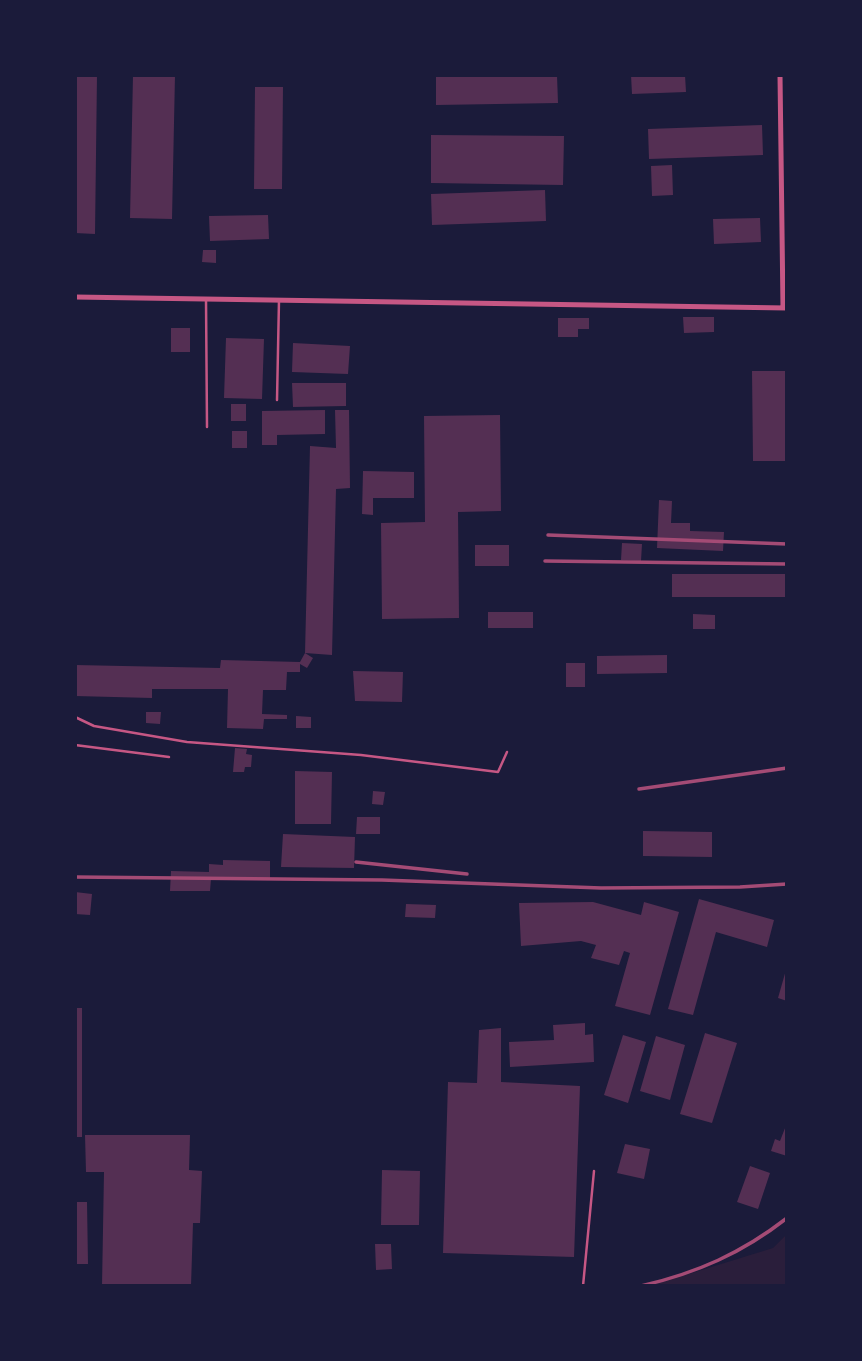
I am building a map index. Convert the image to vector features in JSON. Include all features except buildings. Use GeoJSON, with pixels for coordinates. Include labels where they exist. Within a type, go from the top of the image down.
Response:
{"type":"FeatureCollection","features":[{"type":"Feature","properties":{"kind":"street"},"geometry":{"type":"LineString","coordinates":[[75,298],[785,308],[780,75]]}},
{"type":"Feature","properties":{"kind":"lane"},"geometry":{"type":"LineString","coordinates":[[206,299],[207,427]]}},
{"type":"Feature","properties":{"kind":"lane"},"geometry":{"type":"LineString","coordinates":[[277,400],[278,300]]}},
{"type":"Feature","properties":{"kind":"lane"},"geometry":{"type":"LineString","coordinates":[[75,717],[94,726],[187,742],[362,755],[498,772],[507,752]]}},
{"type":"Feature","properties":{"kind":"lane"},"geometry":{"type":"LineString","coordinates":[[75,745],[169,757]]}},
{"type":"Feature","properties":{"kind":"lane"},"geometry":{"type":"LineString","coordinates":[[583,1286],[594,1171]]}},
{"type":"Feature","properties":{"kind":"shaded area"},"geometry":{"type":"Polygon","coordinates":[[[787,1234],[787,1286],[650,1286],[773,1248],[787,1234]]]}},
{"type":"Feature","properties":{"kind":"railway"},"geometry":{"type":"LineString","coordinates":[[548,535],[787,544]]}},
{"type":"Feature","properties":{"kind":"railway"},"geometry":{"type":"LineString","coordinates":[[545,561],[787,564]]}},
{"type":"Feature","properties":{"kind":"railway"},"geometry":{"type":"LineString","coordinates":[[639,789],[787,768]]}},
{"type":"Feature","properties":{"kind":"railway"},"geometry":{"type":"LineString","coordinates":[[356,862],[467,874]]}},
{"type":"Feature","properties":{"kind":"railway"},"geometry":{"type":"LineString","coordinates":[[75,877],[382,880],[601,888],[787,884]]}},
{"type":"Feature","properties":{"kind":"railway"},"geometry":{"type":"LineString","coordinates":[[641,1286],[681,1275],[718,1260],[753,1242],[787,1218]]}}]}
